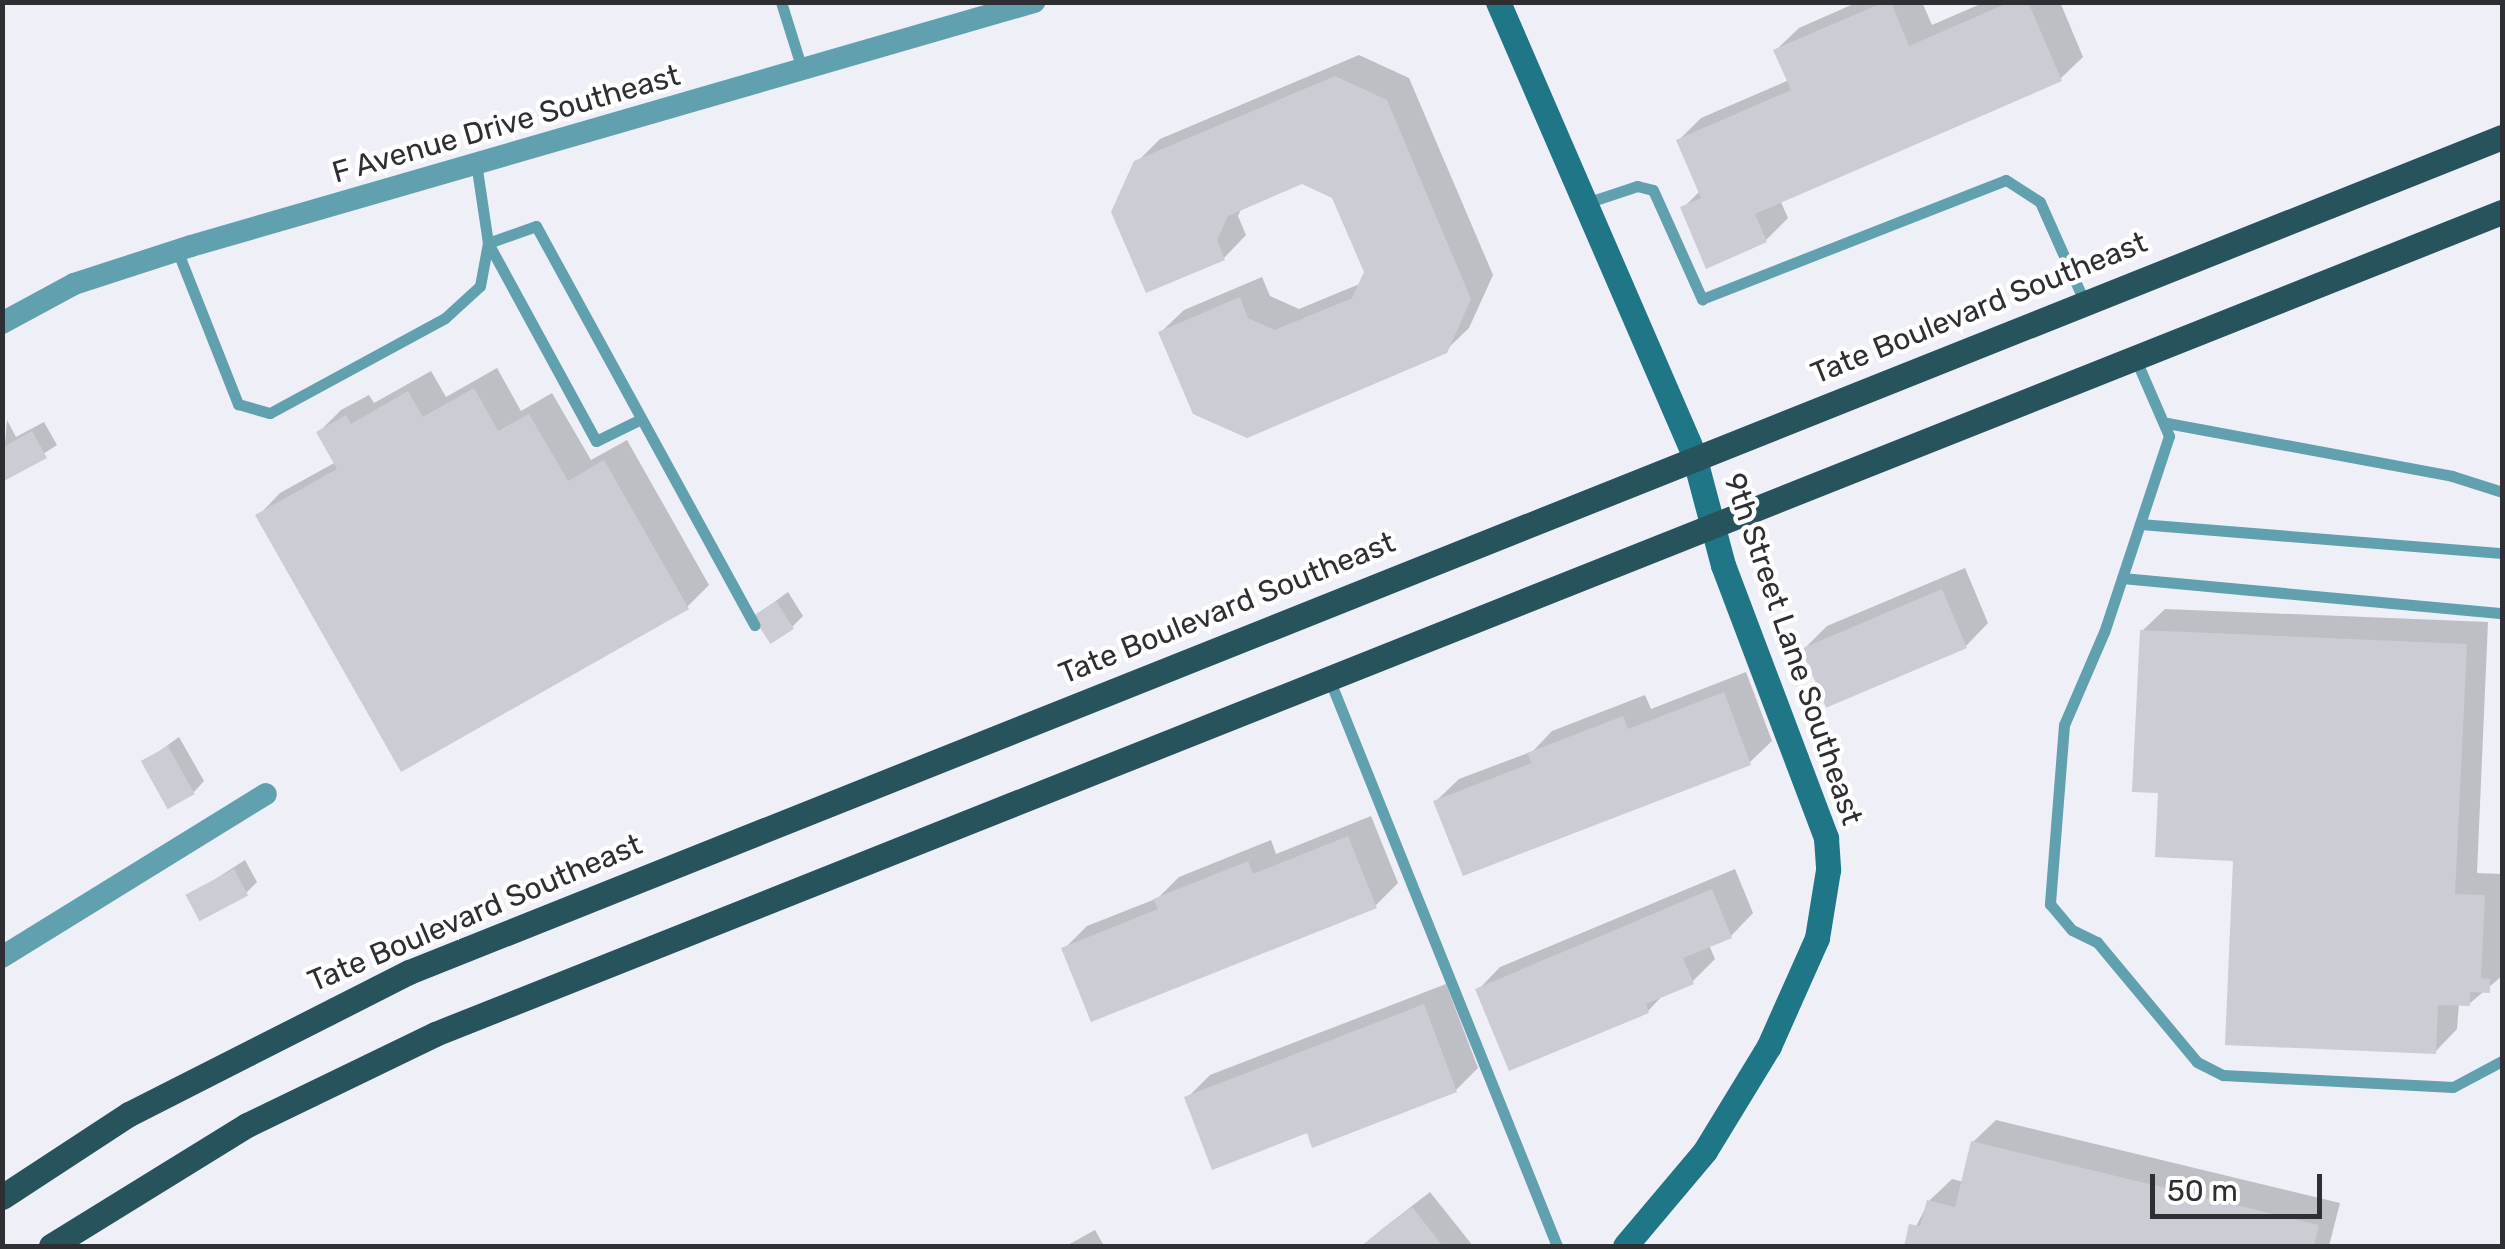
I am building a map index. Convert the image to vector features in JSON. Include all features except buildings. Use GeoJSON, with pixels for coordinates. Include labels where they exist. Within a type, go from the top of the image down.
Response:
{"type":"FeatureCollection","features":[{"type":"Feature","properties":{"kind":"main road","name":"Tate Boulevard Southeast"},"geometry":{"type":"LineString","coordinates":[[2,1197],[130,1114],[409,972],[2502,136]]}},
{"type":"Feature","properties":{"kind":"main road"},"geometry":{"type":"LineString","coordinates":[[51,1246],[248,1125],[435,1034],[2502,212]]}},
{"type":"Feature","properties":{"kind":"street","name":"F Avenue Drive Southeast"},"geometry":{"type":"LineString","coordinates":[[2,323],[57,292],[178,250],[1034,2]]}},
{"type":"Feature","properties":{"kind":"street","name":"9th Street Lane Southeast"},"geometry":{"type":"LineString","coordinates":[[1498,2],[1694,456],[1711,524],[1820,814],[1826,898],[1802,978],[1764,1056],[1705,1151],[1628,1245]]}},
{"type":"Feature","properties":{"kind":"street"},"geometry":{"type":"LineString","coordinates":[[2,956],[266,794]]}},
{"type":"Feature","properties":{"kind":"lane"},"geometry":{"type":"LineString","coordinates":[[782,2],[802,69]]}},
{"type":"Feature","properties":{"kind":"lane"},"geometry":{"type":"LineString","coordinates":[[178,250],[238,404],[270,413],[446,318],[480,286],[488,243],[476,163]]}},
{"type":"Feature","properties":{"kind":"lane"},"geometry":{"type":"LineString","coordinates":[[1585,204],[1637,186],[1654,190],[1702,299],[2006,180],[2040,202],[2084,301]]}},
{"type":"Feature","properties":{"kind":"lane"},"geometry":{"type":"LineString","coordinates":[[488,243],[536,226],[754,625]]}},
{"type":"Feature","properties":{"kind":"lane"},"geometry":{"type":"LineString","coordinates":[[488,243],[596,441],[641,419]]}},
{"type":"Feature","properties":{"kind":"lane"},"geometry":{"type":"LineString","coordinates":[[2136,360],[2168,423],[2122,578],[2064,725],[2050,904],[2072,930],[2097,942],[2197,1062],[2223,1074],[2453,1087],[2502,1061]]}},
{"type":"Feature","properties":{"kind":"lane"},"geometry":{"type":"LineString","coordinates":[[2168,423],[2452,476],[2502,492]]}},
{"type":"Feature","properties":{"kind":"lane"},"geometry":{"type":"LineString","coordinates":[[2140,524],[2502,553]]}},
{"type":"Feature","properties":{"kind":"lane"},"geometry":{"type":"LineString","coordinates":[[2122,578],[2502,613]]}},
{"type":"Feature","properties":{"kind":"lane"},"geometry":{"type":"LineString","coordinates":[[1330,681],[1557,1246]]}}]}
